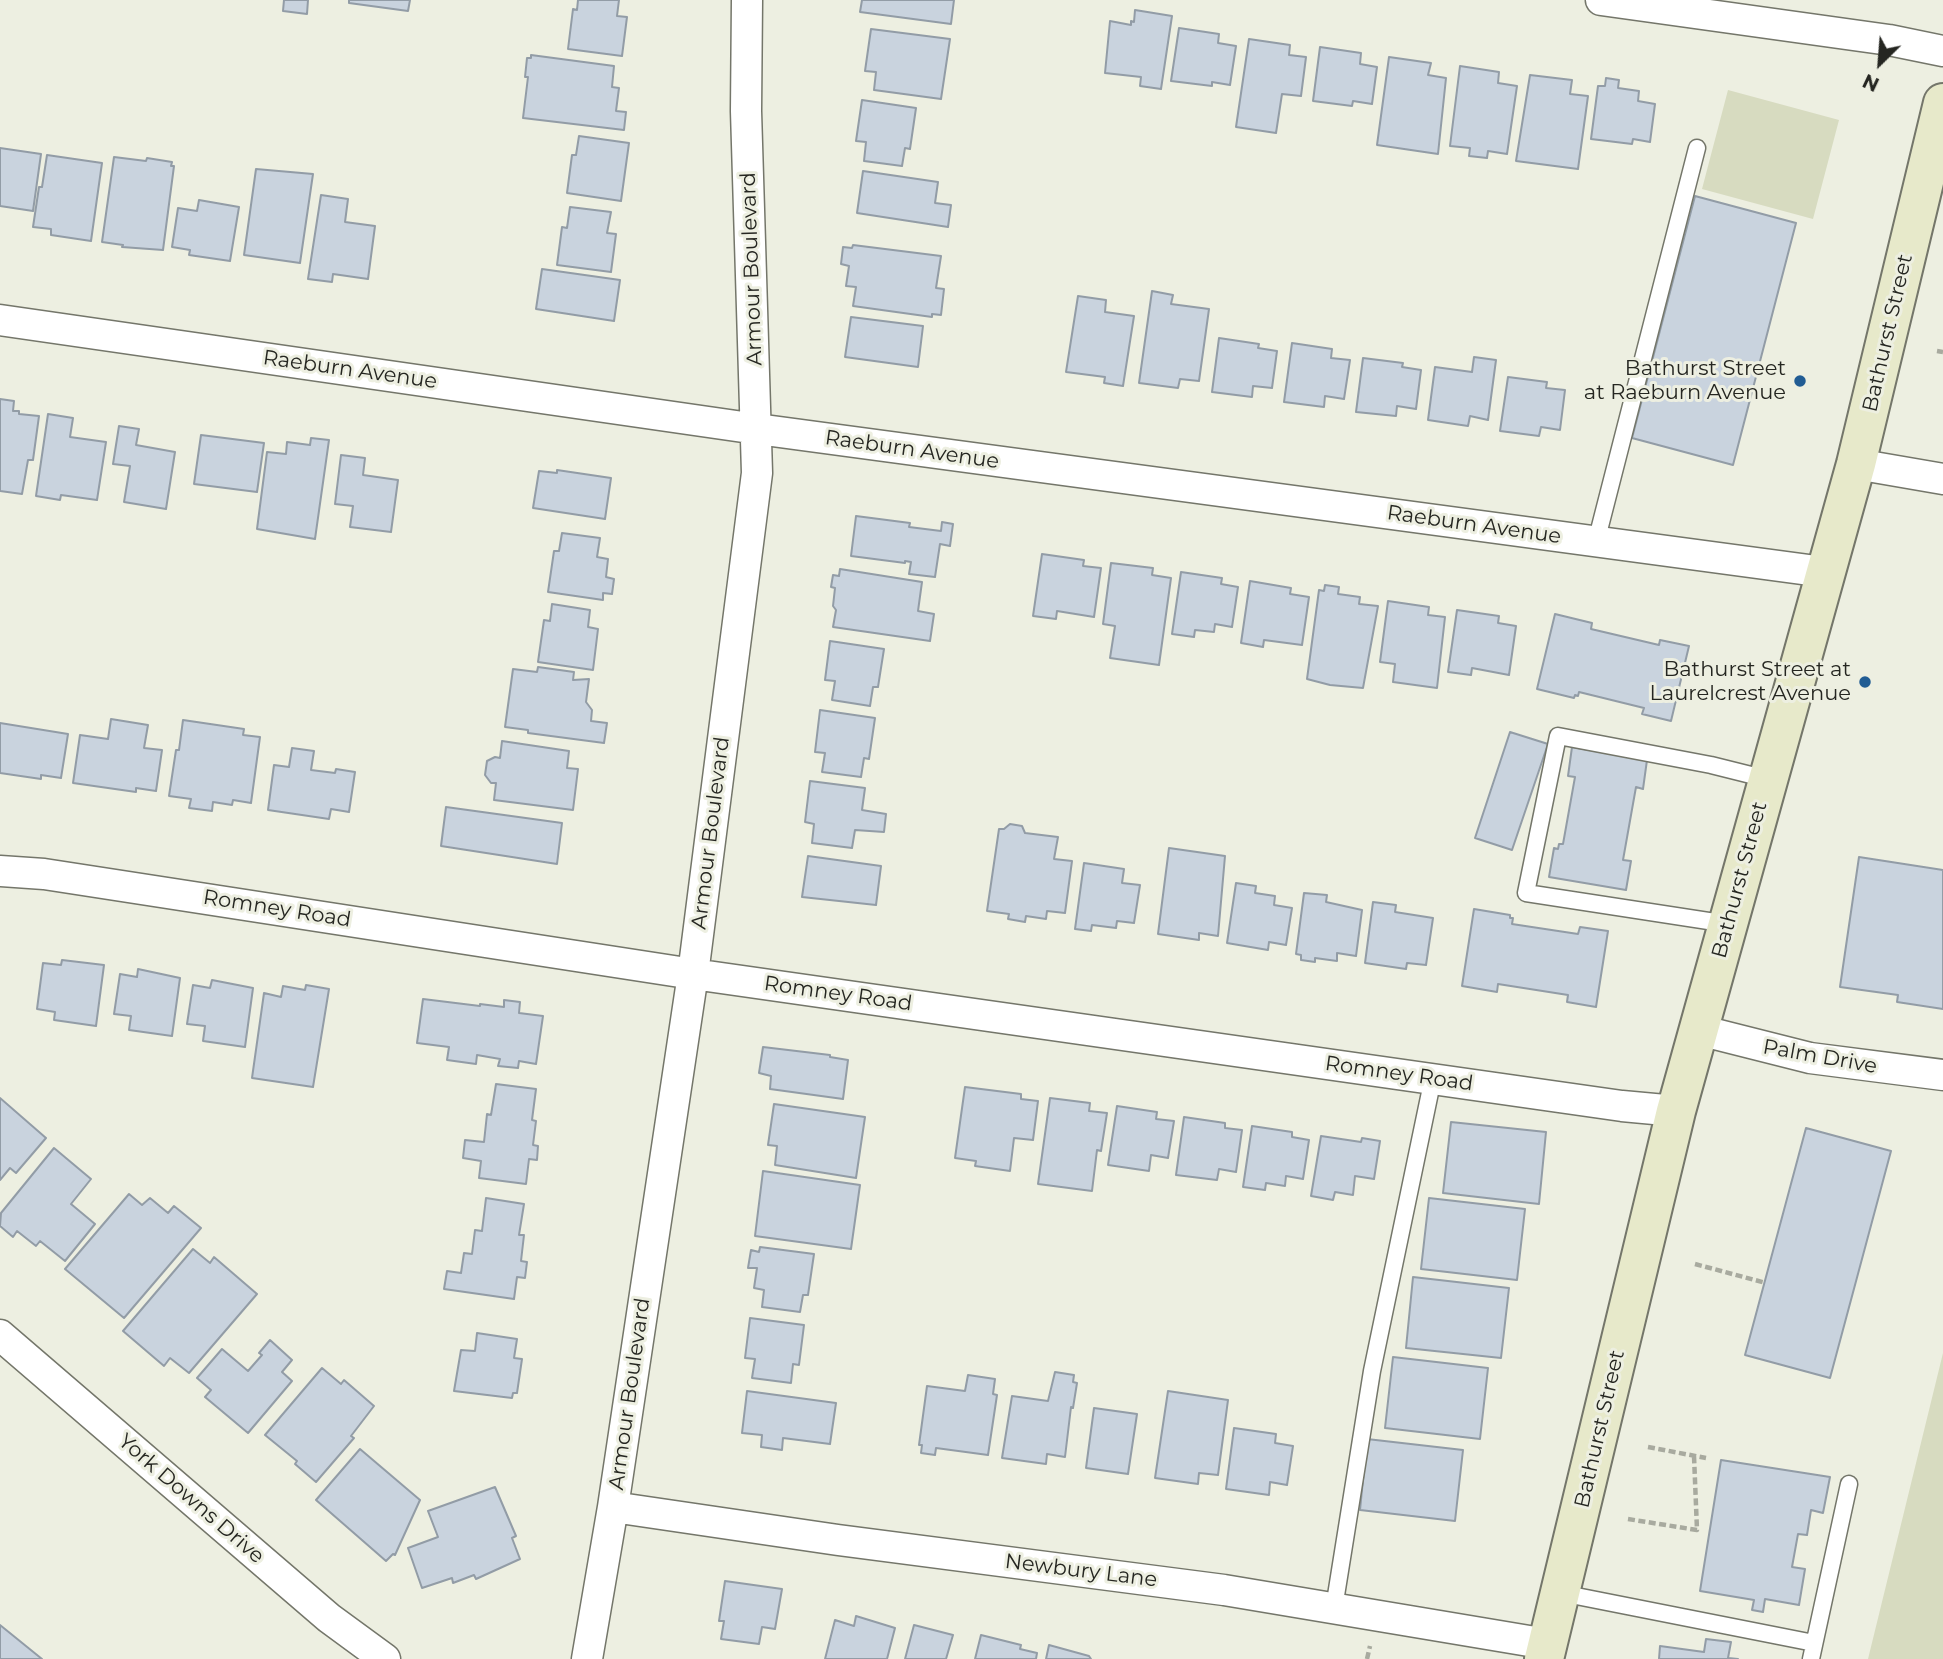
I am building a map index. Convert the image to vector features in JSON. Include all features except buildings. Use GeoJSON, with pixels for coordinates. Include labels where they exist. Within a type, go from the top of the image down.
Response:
{"type":"FeatureCollection","features":[{"type":"Feature","properties":{"kind":"main road","name":"Bathurst Street"},"geometry":{"type":"LineString","coordinates":[[1546,1651],[1676,1111],[1856,464],[1943,103]]}},
{"type":"Feature","properties":{"kind":"street","name":"Armour Boulevard"},"geometry":{"type":"LineString","coordinates":[[587,1659],[613,1507],[693,974],[757,473],[746,111],[747,0]]}},
{"type":"Feature","properties":{"kind":"street"},"geometry":{"type":"LineString","coordinates":[[1601,0],[1889,40],[1943,51]]}},
{"type":"Feature","properties":{"kind":"street","name":"Raeburn Avenue"},"geometry":{"type":"LineString","coordinates":[[0,320],[757,429],[1824,572]]}},
{"type":"Feature","properties":{"kind":"street"},"geometry":{"type":"LineString","coordinates":[[1856,464],[1943,479]]}},
{"type":"Feature","properties":{"kind":"street","name":"Romney Road"},"geometry":{"type":"LineString","coordinates":[[0,871],[44,874],[693,974],[1622,1106],[1676,1111]]}},
{"type":"Feature","properties":{"kind":"street","name":"Palm Drive"},"geometry":{"type":"LineString","coordinates":[[1699,1030],[1810,1058],[1943,1075]]}},
{"type":"Feature","properties":{"kind":"street","name":"York Downs Drive"},"geometry":{"type":"LineString","coordinates":[[0,1335],[329,1618],[384,1659]]}},
{"type":"Feature","properties":{"kind":"street","name":"Newbury Lane"},"geometry":{"type":"LineString","coordinates":[[613,1507],[838,1540],[1224,1590],[1334,1608],[1546,1651]]}},
{"type":"Feature","properties":{"kind":"lane"},"geometry":{"type":"LineString","coordinates":[[1596,542],[1697,148]]}},
{"type":"Feature","properties":{"kind":"lane"},"geometry":{"type":"LineString","coordinates":[[1728,924],[1526,893],[1558,736],[1710,765],[1767,779]]}},
{"type":"Feature","properties":{"kind":"lane"},"geometry":{"type":"LineString","coordinates":[[1334,1608],[1372,1371],[1433,1078]]}},
{"type":"Feature","properties":{"kind":"lane"},"geometry":{"type":"LineString","coordinates":[[1561,1593],[1813,1651],[1849,1484]]}},
{"type":"Feature","properties":{"kind":"path"},"geometry":{"type":"LineString","coordinates":[[1937,351],[1943,352]]}},
{"type":"Feature","properties":{"kind":"path"},"geometry":{"type":"LineString","coordinates":[[1695,1264],[1766,1283]]}},
{"type":"Feature","properties":{"kind":"path"},"geometry":{"type":"LineString","coordinates":[[1648,1447],[1706,1458]]}},
{"type":"Feature","properties":{"kind":"path"},"geometry":{"type":"LineString","coordinates":[[1629,1519],[1697,1530],[1694,1456]]}},
{"type":"Feature","properties":{"kind":"green space"},"geometry":{"type":"Polygon","coordinates":[[[1728,90],[1839,120],[1813,219],[1702,189],[1728,90]]]}},
{"type":"Feature","properties":{"kind":"green space"},"geometry":{"type":"Polygon","coordinates":[[[1943,1353],[1943,1659],[1868,1659],[1943,1353]]]}},
{"type":"Feature","properties":{"kind":"place","name":"Bathurst Street at Raeburn Avenue"},"geometry":{"type":"Point","coordinates":[1800,381]}},
{"type":"Feature","properties":{"kind":"place","name":"Bathurst Street at Laurelcrest Avenue"},"geometry":{"type":"Point","coordinates":[1865,682]}}]}
